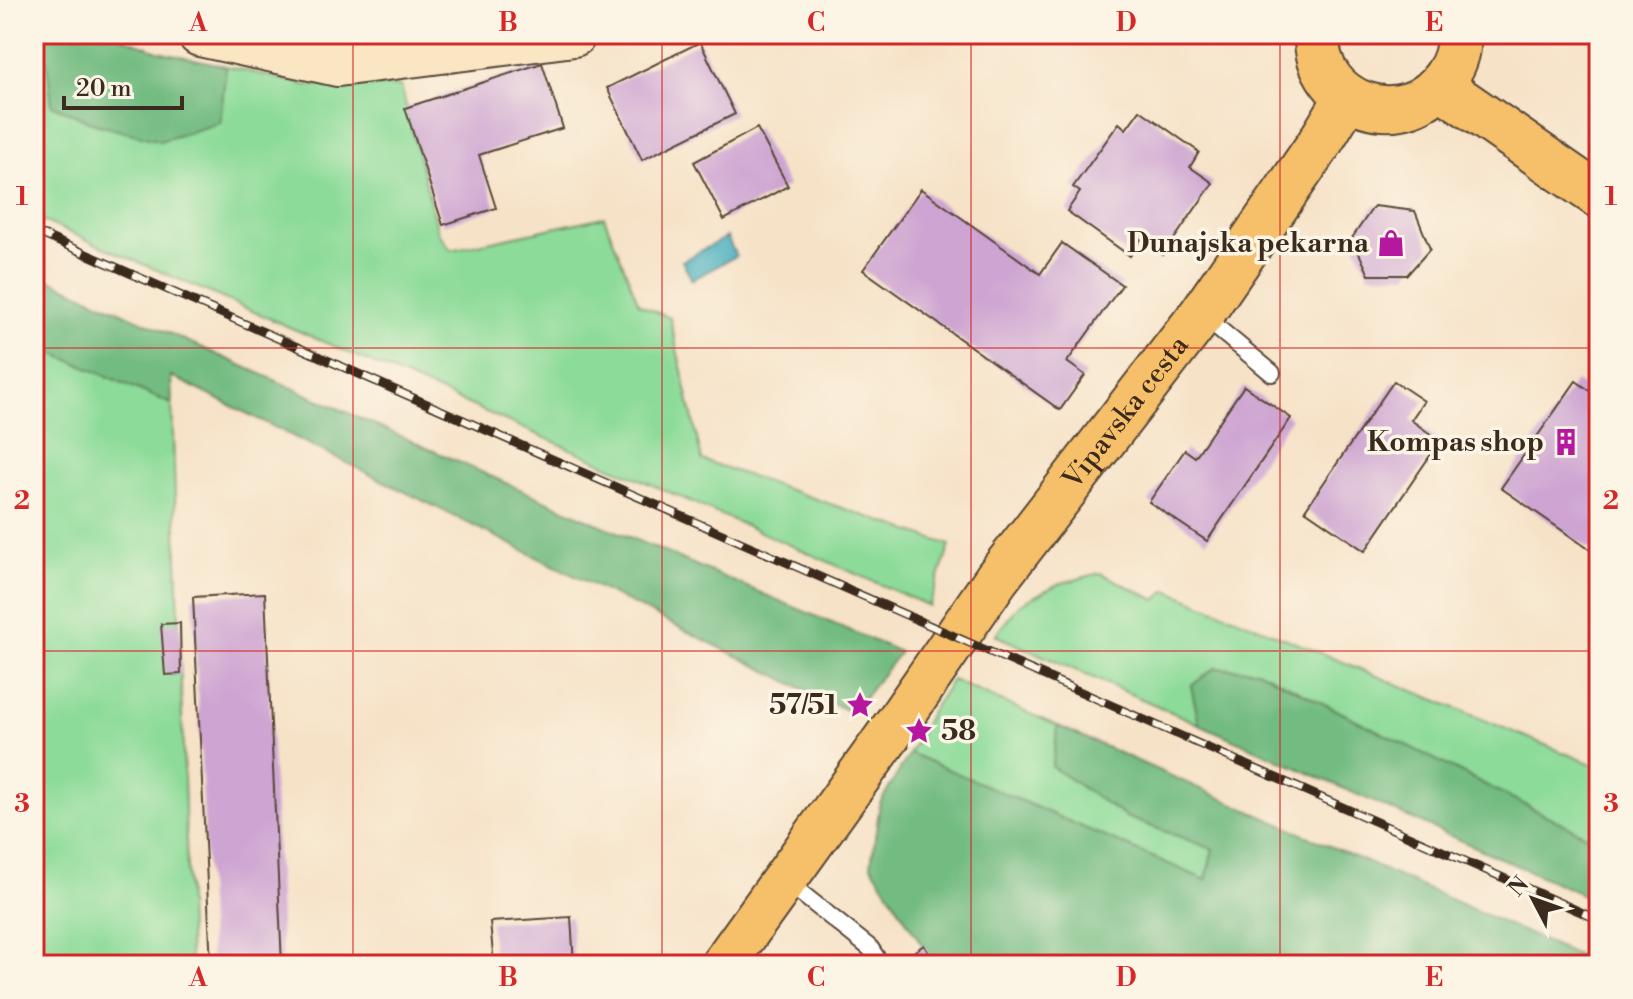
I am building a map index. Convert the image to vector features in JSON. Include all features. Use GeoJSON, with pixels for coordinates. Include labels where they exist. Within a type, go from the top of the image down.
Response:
{"type":"FeatureCollection","features":[{"type":"Feature","properties":{"kind":"main road"},"geometry":{"type":"LineString","coordinates":[[1317,34],[1316,46],[1322,66],[1332,83],[1366,106],[1386,108],[1406,106],[1425,99],[1440,86],[1453,66],[1458,34]]}},
{"type":"Feature","properties":{"kind":"main road"},"geometry":{"type":"LineString","coordinates":[[1440,86],[1599,196]]}},
{"type":"Feature","properties":{"kind":"main road","name":"Vipavska cesta"},"geometry":{"type":"LineString","coordinates":[[723,965],[898,722],[997,578],[1201,315],[1319,144],[1348,96]]}},
{"type":"Feature","properties":{"kind":"street"},"geometry":{"type":"LineString","coordinates":[[200,34],[338,64],[574,34]]}},
{"type":"Feature","properties":{"kind":"lane"},"geometry":{"type":"LineString","coordinates":[[1201,315],[1272,373]]}},
{"type":"Feature","properties":{"kind":"lane"},"geometry":{"type":"LineString","coordinates":[[784,880],[870,948],[881,965]]}},
{"type":"Feature","properties":{"kind":"green space"},"geometry":{"type":"Polygon","coordinates":[[[34,34],[113,34],[158,51],[226,66],[220,123],[160,141],[95,124],[52,105],[47,61],[34,55],[34,34]]]}},
{"type":"Feature","properties":{"kind":"green space"},"geometry":{"type":"Polygon","coordinates":[[[34,55],[220,123],[226,66],[306,85],[401,86],[438,232],[451,250],[604,217],[639,304],[670,318],[702,460],[950,545],[929,606],[34,217],[34,55]]]}},
{"type":"Feature","properties":{"kind":"green space"},"geometry":{"type":"Polygon","coordinates":[[[34,273],[587,519],[900,652],[852,713],[171,376],[172,404],[34,345],[34,273]]]}},
{"type":"Feature","properties":{"kind":"green space"},"geometry":{"type":"Polygon","coordinates":[[[34,345],[172,404],[190,965],[34,965],[34,345]]]}},
{"type":"Feature","properties":{"kind":"green space"},"geometry":{"type":"Polygon","coordinates":[[[1100,573],[1156,600],[1167,590],[1599,767],[1599,842],[1257,670],[1192,686],[1199,724],[995,635],[1020,604],[1058,584],[1100,573]]]}},
{"type":"Feature","properties":{"kind":"green space"},"geometry":{"type":"Polygon","coordinates":[[[1215,668],[1257,670],[1599,842],[1599,902],[1199,724],[1191,686],[1215,668]]]}},
{"type":"Feature","properties":{"kind":"green space"},"geometry":{"type":"Polygon","coordinates":[[[952,680],[1058,726],[1052,767],[1126,817],[1213,849],[1205,883],[910,753],[930,713],[952,680]]]}},
{"type":"Feature","properties":{"kind":"green space"},"geometry":{"type":"Polygon","coordinates":[[[1058,726],[1599,965],[935,965],[871,865],[880,803],[910,753],[1206,880],[1213,849],[1126,817],[1052,767],[1058,726]]]}},
{"type":"Feature","properties":{"kind":"water"},"geometry":{"type":"Polygon","coordinates":[[[727,237],[736,256],[692,280],[682,261],[727,237]]]}},
{"type":"Feature","properties":{"kind":"building"},"geometry":{"type":"Polygon","coordinates":[[[700,42],[735,114],[642,160],[607,88],[700,42]]]}},
{"type":"Feature","properties":{"kind":"building"},"geometry":{"type":"Polygon","coordinates":[[[542,63],[563,128],[479,155],[496,208],[443,225],[405,108],[542,63]]]}},
{"type":"Feature","properties":{"kind":"building"},"geometry":{"type":"Polygon","coordinates":[[[1140,110],[1199,152],[1190,167],[1213,183],[1163,255],[1141,239],[1130,256],[1067,211],[1080,192],[1073,187],[1119,123],[1126,129],[1140,110]]]}},
{"type":"Feature","properties":{"kind":"building"},"geometry":{"type":"Polygon","coordinates":[[[757,128],[788,186],[724,220],[694,162],[757,128]]]}},
{"type":"Feature","properties":{"kind":"building"},"geometry":{"type":"Polygon","coordinates":[[[921,189],[1040,274],[1062,243],[1122,285],[1067,362],[1085,375],[1060,410],[863,270],[921,189]]]}},
{"type":"Feature","properties":{"kind":"building","name":"Dunajska pekarna"},"geometry":{"type":"Polygon","coordinates":[[[1374,206],[1415,211],[1430,249],[1407,275],[1369,275],[1352,238],[1374,206]]]}},
{"type":"Feature","properties":{"kind":"building"},"geometry":{"type":"Polygon","coordinates":[[[1394,381],[1424,401],[1411,420],[1440,441],[1365,551],[1305,510],[1394,381]]]}},
{"type":"Feature","properties":{"kind":"building","name":"Kompas shop"},"geometry":{"type":"Polygon","coordinates":[[[1576,381],[1599,397],[1599,556],[1501,488],[1576,381]]]}},
{"type":"Feature","properties":{"kind":"building"},"geometry":{"type":"Polygon","coordinates":[[[1244,386],[1291,418],[1207,541],[1149,502],[1185,450],[1195,457],[1244,386]]]}},
{"type":"Feature","properties":{"kind":"building"},"geometry":{"type":"Polygon","coordinates":[[[265,593],[282,965],[211,965],[193,597],[265,593]]]}},
{"type":"Feature","properties":{"kind":"building"},"geometry":{"type":"Polygon","coordinates":[[[180,623],[181,674],[165,675],[161,624],[180,623]]]}},
{"type":"Feature","properties":{"kind":"building"},"geometry":{"type":"Polygon","coordinates":[[[571,917],[574,965],[494,965],[490,922],[571,917]]]}},
{"type":"Feature","properties":{"kind":"building"},"geometry":{"type":"Polygon","coordinates":[[[924,945],[933,961],[927,965],[922,965],[915,951],[924,945]]]}},
{"type":"Feature","properties":{"kind":"railway"},"geometry":{"type":"LineString","coordinates":[[34,231],[1599,920]]}},
{"type":"Feature","properties":{"kind":"place","name":"Dunajska pekarna"},"geometry":{"type":"Point","coordinates":[1391,243]}},
{"type":"Feature","properties":{"kind":"place","name":"Kompas shop"},"geometry":{"type":"Point","coordinates":[1566,442]}},
{"type":"Feature","properties":{"kind":"place","name":"57/51"},"geometry":{"type":"Point","coordinates":[860,705]}},
{"type":"Feature","properties":{"kind":"place","name":"58"},"geometry":{"type":"Point","coordinates":[919,731]}}]}
